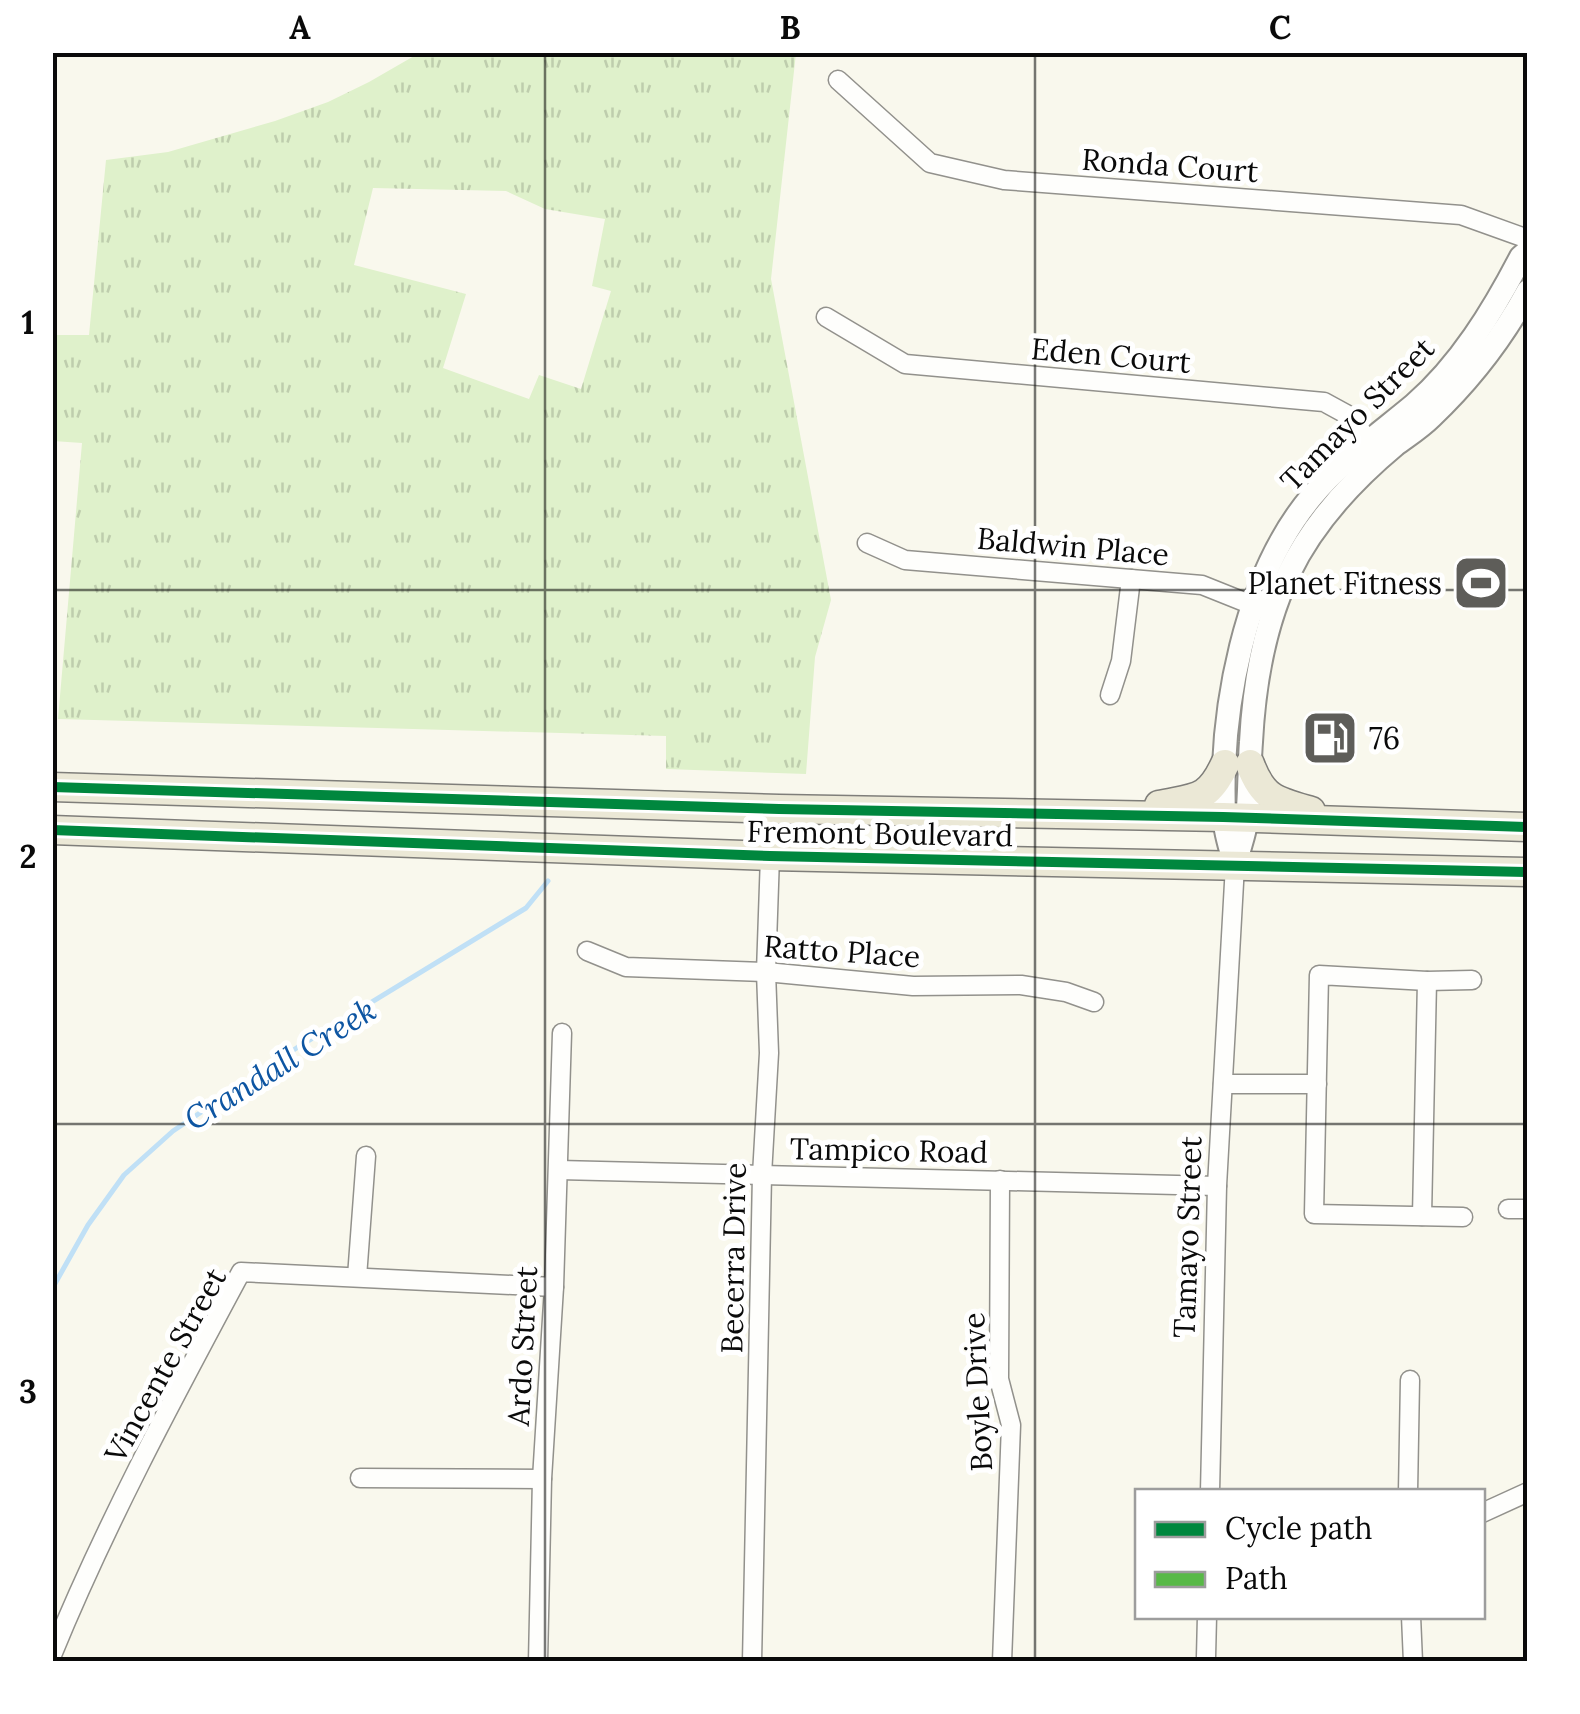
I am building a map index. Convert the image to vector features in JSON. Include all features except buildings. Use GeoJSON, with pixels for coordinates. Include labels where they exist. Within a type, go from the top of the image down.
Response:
{"type":"FeatureCollection","features":[{"type":"Feature","properties":{"kind":"main road"},"geometry":{"type":"LineString","coordinates":[[1116,815],[1198,797],[1238,764],[1278,802],[1346,821]]}},
{"type":"Feature","properties":{"kind":"main road","name":"Fremont Boulevard"},"geometry":{"type":"LineString","coordinates":[[52,787],[1528,826]]}},
{"type":"Feature","properties":{"kind":"main road","name":"Fremont Boulevard"},"geometry":{"type":"LineString","coordinates":[[52,830],[770,856],[1528,872]]}},
{"type":"Feature","properties":{"kind":"street","name":"Ronda Court"},"geometry":{"type":"LineString","coordinates":[[838,80],[930,163],[1004,180],[1461,214],[1528,239]]}},
{"type":"Feature","properties":{"kind":"street","name":"Tamayo Street"},"geometry":{"type":"LineString","coordinates":[[1376,448],[1464,350],[1528,252]]}},
{"type":"Feature","properties":{"kind":"street","name":"Tamayo Street"},"geometry":{"type":"LineString","coordinates":[[1210,1489],[1217,1186],[1238,764],[1226,740],[1243,639],[1264,609],[1272,560],[1313,494],[1376,448],[1428,420],[1506,328],[1528,291]]}},
{"type":"Feature","properties":{"kind":"street","name":"Eden Court"},"geometry":{"type":"LineString","coordinates":[[826,317],[904,364],[1324,402],[1346,414],[1376,448]]}},
{"type":"Feature","properties":{"kind":"street","name":"Baldwin Place"},"geometry":{"type":"LineString","coordinates":[[867,543],[905,560],[1202,585],[1264,609]]}},
{"type":"Feature","properties":{"kind":"street"},"geometry":{"type":"LineString","coordinates":[[1110,695],[1121,661],[1131,578]]}},
{"type":"Feature","properties":{"kind":"street","name":"Becerra Drive"},"geometry":{"type":"LineString","coordinates":[[752,1662],[762,1175],[769,1053],[766,972],[770,856]]}},
{"type":"Feature","properties":{"kind":"street","name":"Ratto Place"},"geometry":{"type":"LineString","coordinates":[[586,951],[626,967],[766,972],[912,986],[1020,985],[1066,992],[1094,1002]]}},
{"type":"Feature","properties":{"kind":"street"},"geometry":{"type":"LineString","coordinates":[[1463,1216],[1314,1214],[1319,975],[1472,980]]}},
{"type":"Feature","properties":{"kind":"street"},"geometry":{"type":"LineString","coordinates":[[1422,1216],[1427,981]]}},
{"type":"Feature","properties":{"kind":"street","name":"Ardo Street"},"geometry":{"type":"LineString","coordinates":[[538,1662],[562,1033]]}},
{"type":"Feature","properties":{"kind":"street"},"geometry":{"type":"LineString","coordinates":[[1224,1084],[1317,1084]]}},
{"type":"Feature","properties":{"kind":"street"},"geometry":{"type":"LineString","coordinates":[[357,1277],[366,1156]]}},
{"type":"Feature","properties":{"kind":"street","name":"Tampico Road"},"geometry":{"type":"LineString","coordinates":[[559,1170],[1217,1186]]}},
{"type":"Feature","properties":{"kind":"street","name":"Boyle Drive"},"geometry":{"type":"LineString","coordinates":[[1000,1180],[1000,1380],[1011,1426],[1002,1662]]}},
{"type":"Feature","properties":{"kind":"street","name":"Vincente Street"},"geometry":{"type":"LineString","coordinates":[[52,1655],[78,1590],[241,1272],[554,1287]]}},
{"type":"Feature","properties":{"kind":"street"},"geometry":{"type":"LineString","coordinates":[[1408,1489],[1410,1380]]}},
{"type":"Feature","properties":{"kind":"street"},"geometry":{"type":"LineString","coordinates":[[360,1478],[542,1480]]}},
{"type":"Feature","properties":{"kind":"street"},"geometry":{"type":"LineString","coordinates":[[1485,1512],[1528,1492]]}},
{"type":"Feature","properties":{"kind":"street"},"geometry":{"type":"LineString","coordinates":[[1206,1657],[1207,1619]]}},
{"type":"Feature","properties":{"kind":"street"},"geometry":{"type":"LineString","coordinates":[[1411,1619],[1413,1662]]}},
{"type":"Feature","properties":{"kind":"green space"},"geometry":{"type":"Polygon","coordinates":[[[421,52],[796,53],[771,279],[831,600],[815,657],[806,774],[666,769],[666,736],[58,719],[82,443],[53,441],[53,335],[89,335],[106,160],[168,152],[275,121],[369,82],[421,52]],[[373,188],[354,265],[466,294],[443,368],[529,399],[539,375],[581,389],[611,291],[592,286],[605,219],[545,209],[506,191],[373,188]]]}},
{"type":"Feature","properties":{"kind":"waterway","name":"Crandall Creek"},"geometry":{"type":"LineString","coordinates":[[52,1289],[88,1225],[124,1175],[173,1131],[298,1047],[526,908],[548,881]]}},
{"type":"Feature","properties":{"kind":"marked path"},"geometry":{"type":"LineString","coordinates":[[1206,1657],[1206,1662]]}},
{"type":"Feature","properties":{"kind":"cycle path"},"geometry":{"type":"LineString","coordinates":[[52,787],[1528,827]]}},
{"type":"Feature","properties":{"kind":"cycle path"},"geometry":{"type":"LineString","coordinates":[[52,830],[770,856],[1528,872]]}},
{"type":"Feature","properties":{"kind":"place","name":"Planet Fitness"},"geometry":{"type":"Point","coordinates":[1481,583]}},
{"type":"Feature","properties":{"kind":"place","name":"76"},"geometry":{"type":"Point","coordinates":[1330,738]}}]}
